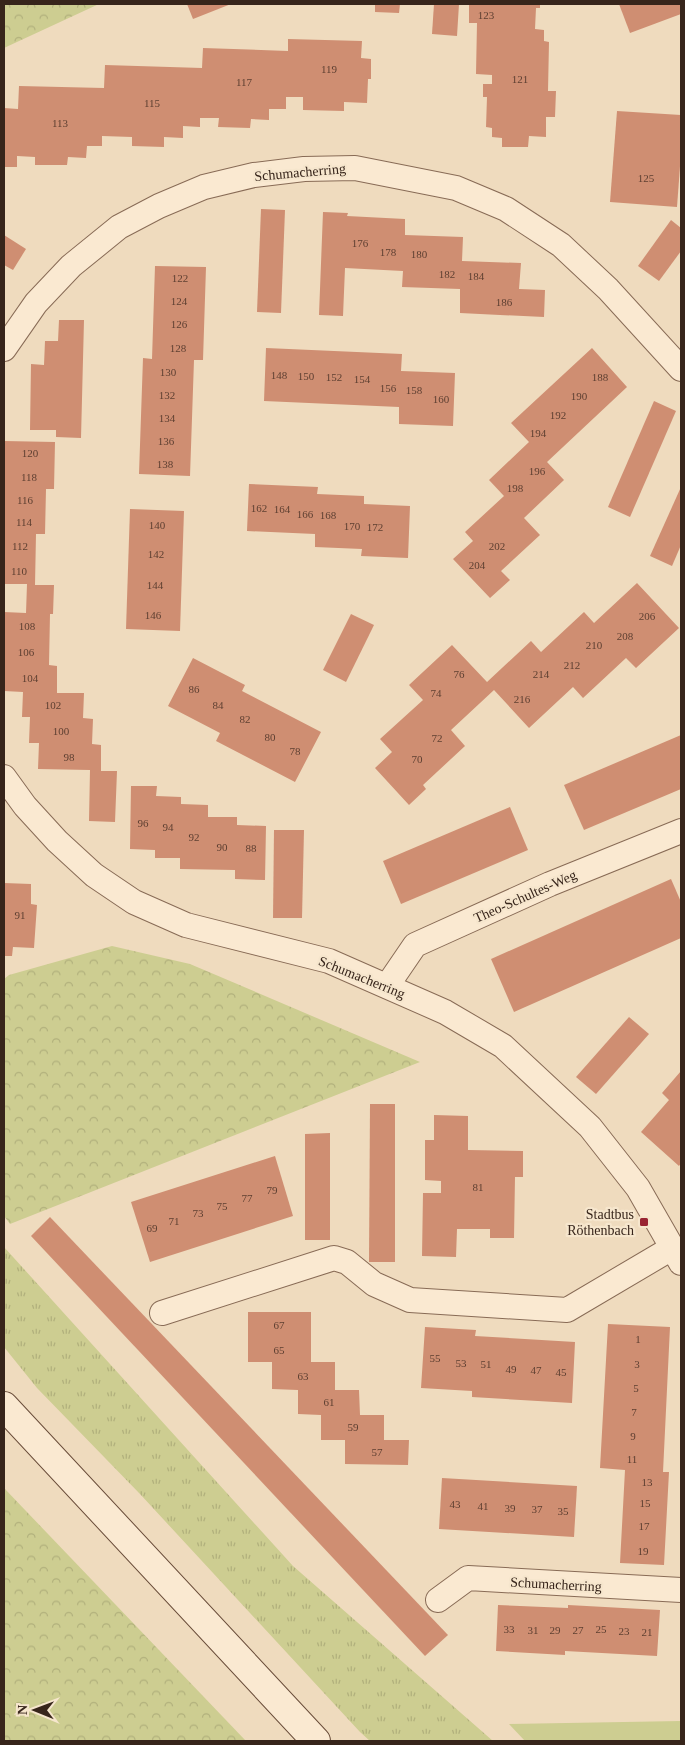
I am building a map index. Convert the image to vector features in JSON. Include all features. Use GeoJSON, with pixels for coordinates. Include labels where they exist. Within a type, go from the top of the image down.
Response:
{"type":"FeatureCollection","features":[{"type":"Feature","properties":{"kind":"main road"},"geometry":{"type":"LineString","coordinates":[[4,1406],[316,1741]]}},
{"type":"Feature","properties":{"kind":"street","name":"Schumacherring"},"geometry":{"type":"LineString","coordinates":[[4,349],[36,303],[71,266],[119,227],[159,206],[204,187],[254,175],[304,169],[355,168],[456,188],[506,209],[561,245],[608,289],[681,369]]}},
{"type":"Feature","properties":{"kind":"street","name":"Schumacherring"},"geometry":{"type":"LineString","coordinates":[[4,777],[25,806],[57,841],[94,875],[134,902],[186,925],[329,961],[445,1012],[503,1046],[590,1127],[638,1188],[677,1256],[567,1310],[410,1300],[374,1284],[347,1262],[334,1258],[162,1313]]}},
{"type":"Feature","properties":{"kind":"street","name":"Theo-Schultes-Weg"},"geometry":{"type":"LineString","coordinates":[[387,986],[415,945],[550,884],[681,831]]}},
{"type":"Feature","properties":{"kind":"street","name":"Schumacherring"},"geometry":{"type":"LineString","coordinates":[[438,1600],[468,1578],[681,1590]]}},
{"type":"Feature","properties":{"kind":"green space"},"geometry":{"type":"Polygon","coordinates":[[[4,4],[99,4],[4,48],[4,4]]]}},
{"type":"Feature","properties":{"kind":"green space"},"geometry":{"type":"Polygon","coordinates":[[[112,946],[190,964],[420,1062],[10,1224],[4,1216],[4,979],[9,975],[112,946]]]}},
{"type":"Feature","properties":{"kind":"green space"},"geometry":{"type":"Polygon","coordinates":[[[4,1247],[293,1566],[493,1741],[370,1741],[360,1732],[140,1494],[37,1388],[4,1347],[4,1247]]]}},
{"type":"Feature","properties":{"kind":"green space"},"geometry":{"type":"Polygon","coordinates":[[[4,1488],[246,1741],[4,1741],[4,1488]]]}},
{"type":"Feature","properties":{"kind":"green space"},"geometry":{"type":"Polygon","coordinates":[[[681,1721],[681,1741],[525,1741],[509,1724],[681,1721]]]}},
{"type":"Feature","properties":{"kind":"building"},"geometry":{"type":"Polygon","coordinates":[[[187,4],[231,4],[193,19],[187,4]]]}},
{"type":"Feature","properties":{"kind":"building"},"geometry":{"type":"Polygon","coordinates":[[[375,4],[400,4],[399,13],[375,12],[375,4]]]}},
{"type":"Feature","properties":{"kind":"building"},"geometry":{"type":"Polygon","coordinates":[[[434,4],[459,4],[457,36],[432,34],[434,4]]]}},
{"type":"Feature","properties":{"kind":"building"},"geometry":{"type":"Polygon","coordinates":[[[469,4],[540,4],[540,8],[536,8],[535,29],[544,30],[544,41],[549,42],[548,91],[556,91],[555,117],[546,117],[546,137],[529,136],[528,147],[502,147],[502,138],[492,137],[492,128],[486,127],[487,97],[483,97],[483,84],[492,84],[492,75],[476,74],[477,23],[469,23],[469,4]]]}},
{"type":"Feature","properties":{"kind":"building"},"geometry":{"type":"Polygon","coordinates":[[[619,4],[681,4],[681,14],[630,33],[619,4]]]}},
{"type":"Feature","properties":{"kind":"building"},"geometry":{"type":"Polygon","coordinates":[[[288,39],[362,41],[361,58],[371,59],[371,79],[368,79],[367,103],[344,102],[344,111],[303,110],[303,97],[286,97],[286,109],[269,109],[269,120],[251,119],[250,128],[218,127],[219,118],[200,118],[200,127],[183,126],[183,138],[164,137],[164,147],[132,146],[132,137],[102,136],[102,146],[87,146],[86,158],[68,157],[67,165],[35,165],[35,157],[17,156],[17,167],[4,167],[4,108],[18,109],[19,86],[104,88],[105,65],[202,68],[203,48],[288,51],[288,39]]]}},
{"type":"Feature","properties":{"kind":"building"},"geometry":{"type":"Polygon","coordinates":[[[617,111],[681,115],[681,153],[677,207],[610,202],[617,111]]]}},
{"type":"Feature","properties":{"kind":"building"},"geometry":{"type":"Polygon","coordinates":[[[261,209],[285,210],[281,313],[257,312],[261,209]]]}},
{"type":"Feature","properties":{"kind":"building"},"geometry":{"type":"Polygon","coordinates":[[[323,212],[348,213],[347,216],[405,219],[405,235],[463,237],[462,261],[521,263],[519,289],[545,290],[544,317],[460,313],[460,289],[402,287],[403,271],[345,268],[343,316],[319,315],[323,212]]]}},
{"type":"Feature","properties":{"kind":"building"},"geometry":{"type":"Polygon","coordinates":[[[671,220],[681,228],[681,251],[659,281],[638,266],[671,220]]]}},
{"type":"Feature","properties":{"kind":"building"},"geometry":{"type":"Polygon","coordinates":[[[4,235],[26,249],[13,270],[4,265],[4,235]]]}},
{"type":"Feature","properties":{"kind":"building"},"geometry":{"type":"Polygon","coordinates":[[[155,266],[206,267],[203,360],[194,360],[190,476],[139,474],[143,358],[152,359],[155,266]]]}},
{"type":"Feature","properties":{"kind":"building"},"geometry":{"type":"Polygon","coordinates":[[[59,320],[84,320],[81,438],[56,437],[56,430],[30,430],[31,364],[44,365],[45,341],[58,341],[59,320]]]}},
{"type":"Feature","properties":{"kind":"building"},"geometry":{"type":"Polygon","coordinates":[[[266,348],[402,354],[401,371],[455,373],[453,426],[399,424],[399,407],[264,401],[266,348]]]}},
{"type":"Feature","properties":{"kind":"building"},"geometry":{"type":"Polygon","coordinates":[[[592,348],[627,387],[547,462],[564,480],[524,518],[540,535],[501,571],[510,580],[490,598],[453,559],[473,541],[465,532],[504,496],[489,480],[529,442],[511,423],[592,348]]]}},
{"type":"Feature","properties":{"kind":"building"},"geometry":{"type":"Polygon","coordinates":[[[654,401],[676,411],[630,517],[608,507],[654,401]]]}},
{"type":"Feature","properties":{"kind":"building"},"geometry":{"type":"Polygon","coordinates":[[[4,441],[55,442],[54,489],[46,489],[45,534],[36,534],[35,585],[54,585],[53,614],[50,614],[49,665],[57,666],[57,693],[84,693],[83,718],[93,719],[92,744],[101,745],[101,771],[117,771],[115,822],[89,821],[90,770],[38,769],[39,743],[29,743],[30,717],[22,717],[23,692],[4,691],[4,612],[26,613],[27,584],[4,584],[4,441]]]}},
{"type":"Feature","properties":{"kind":"building"},"geometry":{"type":"Polygon","coordinates":[[[249,484],[318,487],[317,494],[364,496],[364,504],[410,506],[408,558],[361,556],[362,549],[315,547],[315,534],[247,531],[249,484]]]}},
{"type":"Feature","properties":{"kind":"building"},"geometry":{"type":"Polygon","coordinates":[[[681,487],[681,545],[672,566],[650,556],[681,487]]]}},
{"type":"Feature","properties":{"kind":"building"},"geometry":{"type":"Polygon","coordinates":[[[130,509],[184,511],[180,631],[126,629],[130,509]]]}},
{"type":"Feature","properties":{"kind":"building"},"geometry":{"type":"Polygon","coordinates":[[[637,583],[679,628],[636,668],[626,658],[583,698],[573,687],[529,728],[494,690],[451,730],[465,746],[423,785],[426,789],[409,805],[375,768],[392,752],[380,739],[423,700],[409,685],[452,645],[487,682],[531,641],[541,652],[584,612],[594,623],[637,583]]]}},
{"type":"Feature","properties":{"kind":"building"},"geometry":{"type":"Polygon","coordinates":[[[351,614],[374,625],[346,682],[323,670],[351,614]]]}},
{"type":"Feature","properties":{"kind":"building"},"geometry":{"type":"Polygon","coordinates":[[[193,658],[245,685],[242,691],[321,732],[295,782],[216,741],[220,733],[168,706],[193,658]]]}},
{"type":"Feature","properties":{"kind":"building"},"geometry":{"type":"Polygon","coordinates":[[[681,735],[681,789],[584,830],[564,785],[681,735]]]}},
{"type":"Feature","properties":{"kind":"building"},"geometry":{"type":"Polygon","coordinates":[[[131,786],[157,786],[156,796],[181,797],[181,804],[208,805],[208,817],[237,817],[237,825],[266,826],[265,880],[235,879],[235,870],[180,869],[180,858],[155,858],[155,850],[130,849],[131,786]]]}},
{"type":"Feature","properties":{"kind":"building"},"geometry":{"type":"Polygon","coordinates":[[[510,807],[528,850],[401,904],[383,861],[510,807]]]}},
{"type":"Feature","properties":{"kind":"building"},"geometry":{"type":"Polygon","coordinates":[[[274,830],[304,830],[302,918],[273,918],[274,830]]]}},
{"type":"Feature","properties":{"kind":"building"},"geometry":{"type":"Polygon","coordinates":[[[671,879],[681,902],[681,938],[514,1012],[491,959],[671,879]]]}},
{"type":"Feature","properties":{"kind":"building"},"geometry":{"type":"Polygon","coordinates":[[[4,883],[31,884],[31,904],[37,905],[34,948],[13,947],[12,956],[4,956],[4,883]]]}},
{"type":"Feature","properties":{"kind":"building"},"geometry":{"type":"Polygon","coordinates":[[[629,1017],[649,1034],[596,1094],[576,1077],[629,1017]]]}},
{"type":"Feature","properties":{"kind":"building"},"geometry":{"type":"Polygon","coordinates":[[[681,1071],[681,1163],[679,1166],[641,1132],[669,1100],[662,1093],[681,1071]]]}},
{"type":"Feature","properties":{"kind":"building"},"geometry":{"type":"Polygon","coordinates":[[[370,1104],[395,1104],[395,1262],[369,1262],[370,1104]]]}},
{"type":"Feature","properties":{"kind":"building"},"geometry":{"type":"Polygon","coordinates":[[[434,1115],[468,1116],[468,1150],[523,1151],[523,1177],[515,1177],[514,1238],[490,1238],[490,1229],[457,1229],[456,1257],[422,1256],[423,1193],[441,1193],[441,1181],[425,1180],[425,1140],[434,1140],[434,1115]]]}},
{"type":"Feature","properties":{"kind":"building"},"geometry":{"type":"Polygon","coordinates":[[[330,1133],[330,1240],[305,1240],[305,1134],[330,1133]]]}},
{"type":"Feature","properties":{"kind":"building"},"geometry":{"type":"Polygon","coordinates":[[[275,1156],[293,1216],[150,1262],[131,1202],[275,1156]]]}},
{"type":"Feature","properties":{"kind":"building"},"geometry":{"type":"Polygon","coordinates":[[[50,1217],[448,1635],[425,1656],[31,1236],[50,1217]]]}},
{"type":"Feature","properties":{"kind":"building"},"geometry":{"type":"Polygon","coordinates":[[[248,1312],[311,1312],[311,1362],[335,1362],[335,1390],[359,1390],[360,1415],[384,1415],[384,1440],[409,1440],[408,1465],[345,1464],[345,1440],[321,1440],[321,1415],[298,1414],[298,1390],[272,1389],[272,1362],[248,1362],[248,1312]]]}},
{"type":"Feature","properties":{"kind":"building"},"geometry":{"type":"Polygon","coordinates":[[[608,1324],[670,1327],[663,1472],[669,1472],[664,1565],[620,1563],[625,1470],[600,1468],[608,1324]]]}},
{"type":"Feature","properties":{"kind":"building"},"geometry":{"type":"Polygon","coordinates":[[[425,1327],[476,1330],[475,1336],[575,1342],[572,1403],[472,1397],[472,1391],[421,1388],[425,1327]]]}},
{"type":"Feature","properties":{"kind":"building"},"geometry":{"type":"Polygon","coordinates":[[[442,1478],[577,1486],[574,1537],[439,1529],[442,1478]]]}},
{"type":"Feature","properties":{"kind":"building"},"geometry":{"type":"Polygon","coordinates":[[[498,1605],[568,1608],[568,1605],[660,1610],[657,1656],[565,1651],[565,1655],[496,1651],[498,1605]]]}},
{"type":"Feature","properties":{"kind":"place","name":"Stadtbus Röthenbach"},"geometry":{"type":"Point","coordinates":[644,1222]}}]}
